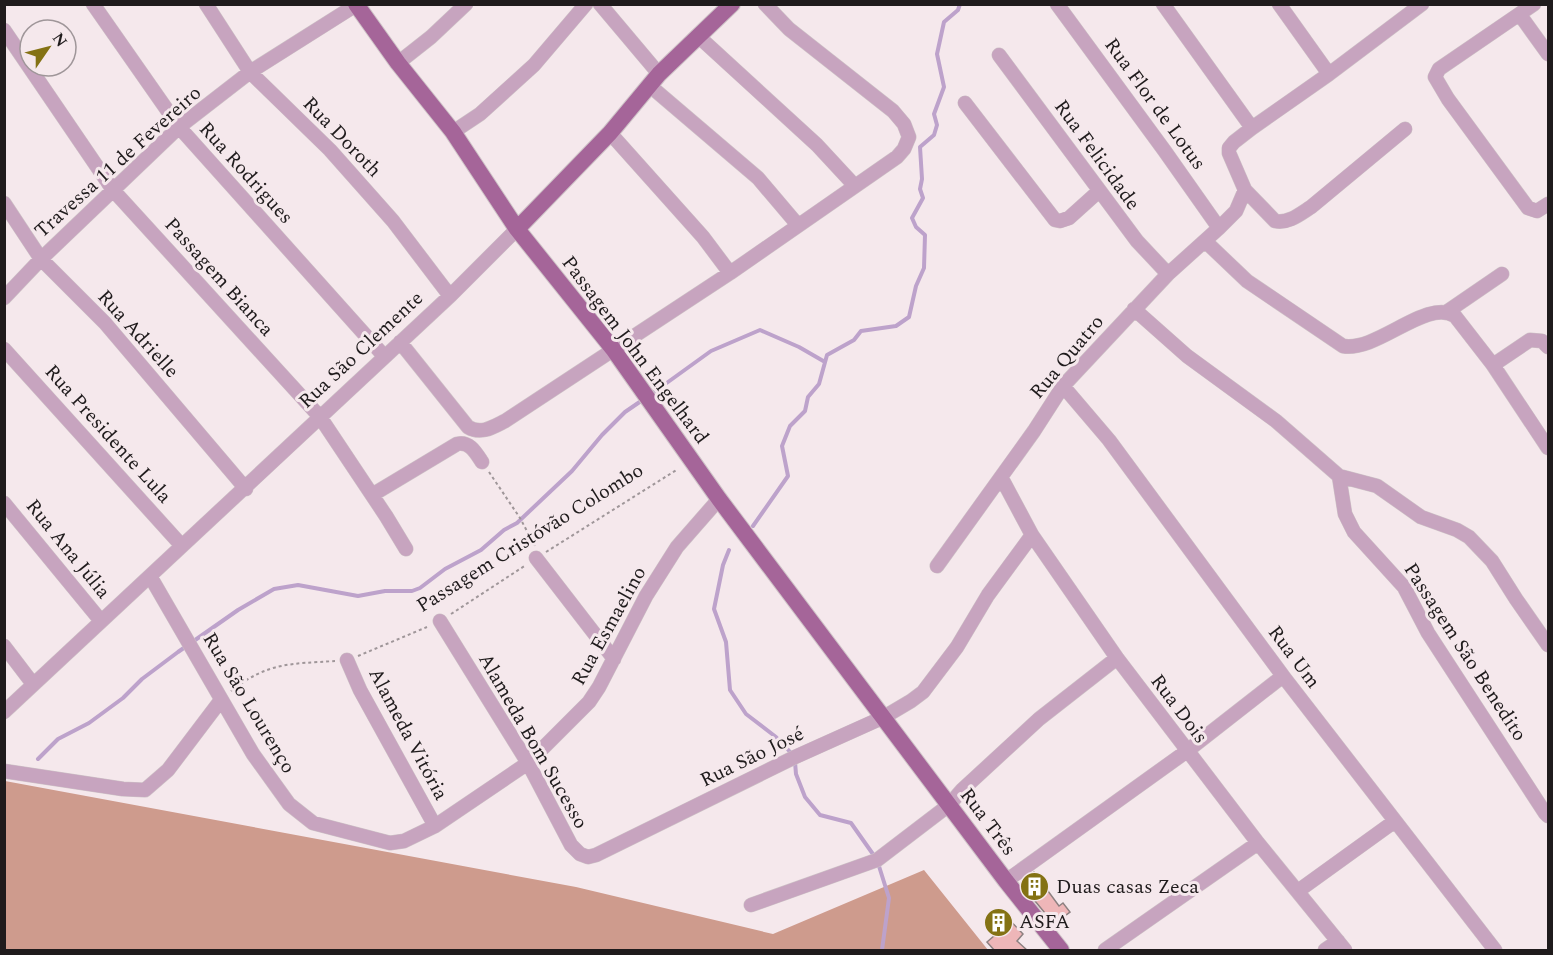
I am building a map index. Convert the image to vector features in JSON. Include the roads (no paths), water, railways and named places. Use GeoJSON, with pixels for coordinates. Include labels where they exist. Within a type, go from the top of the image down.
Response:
{"type":"FeatureCollection","features":[{"type":"Feature","properties":{"kind":"main road","name":"Rua São Clemente"},"geometry":{"type":"LineString","coordinates":[[517,229],[610,133],[654,79],[732,4]]}},
{"type":"Feature","properties":{"kind":"main road","name":"Passagem John Engelhard"},"geometry":{"type":"LineString","coordinates":[[356,5],[398,63],[453,132],[517,229],[613,349],[691,461],[884,717]]}},
{"type":"Feature","properties":{"kind":"main road","name":"Rua Três"},"geometry":{"type":"LineString","coordinates":[[884,717],[1061,951]]}},
{"type":"Feature","properties":{"kind":"street","name":"Rua Rodrigues"},"geometry":{"type":"LineString","coordinates":[[93,4],[179,127],[384,356]]}},
{"type":"Feature","properties":{"kind":"street","name":"Rua Doroth"},"geometry":{"type":"LineString","coordinates":[[206,4],[250,72],[330,150],[393,221],[450,296]]}},
{"type":"Feature","properties":{"kind":"street"},"geometry":{"type":"LineString","coordinates":[[398,63],[431,37],[466,4]]}},
{"type":"Feature","properties":{"kind":"street"},"geometry":{"type":"LineString","coordinates":[[453,132],[480,114],[534,65],[586,4]]}},
{"type":"Feature","properties":{"kind":"street"},"geometry":{"type":"LineString","coordinates":[[600,4],[654,79],[758,178],[798,224]]}},
{"type":"Feature","properties":{"kind":"street"},"geometry":{"type":"LineString","coordinates":[[400,342],[458,416],[474,431],[486,430],[505,421],[730,273],[897,157],[904,149],[909,137],[904,124],[893,111],[789,29],[765,4]]}},
{"type":"Feature","properties":{"kind":"street","name":"Rua Flor de Lotus"},"geometry":{"type":"LineString","coordinates":[[1057,4],[1219,228]]}},
{"type":"Feature","properties":{"kind":"street"},"geometry":{"type":"LineString","coordinates":[[1163,4],[1252,128]]}},
{"type":"Feature","properties":{"kind":"street"},"geometry":{"type":"LineString","coordinates":[[1279,4],[1329,74]]}},
{"type":"Feature","properties":{"kind":"street"},"geometry":{"type":"LineString","coordinates":[[1405,129],[1330,192],[1294,217],[1280,222],[1275,221],[1245,190],[1229,153],[1234,142],[1329,74],[1403,10],[1422,4]]}},
{"type":"Feature","properties":{"kind":"street"},"geometry":{"type":"LineString","coordinates":[[1534,4],[1439,69],[1435,77],[1448,99],[1521,199],[1532,211],[1537,211],[1548,204]]}},
{"type":"Feature","properties":{"kind":"street","name":"Travessa 11 de Fevereiro"},"geometry":{"type":"LineString","coordinates":[[4,298],[40,259],[179,127],[250,72],[356,5]]}},
{"type":"Feature","properties":{"kind":"street"},"geometry":{"type":"LineString","coordinates":[[1520,15],[1548,54]]}},
{"type":"Feature","properties":{"kind":"street","name":"Passagem Bianca"},"geometry":{"type":"LineString","coordinates":[[4,30],[113,190],[320,417],[406,549]]}},
{"type":"Feature","properties":{"kind":"street"},"geometry":{"type":"LineString","coordinates":[[698,36],[809,137],[855,186]]}},
{"type":"Feature","properties":{"kind":"street","name":"Rua Felicidade"},"geometry":{"type":"LineString","coordinates":[[999,55],[1137,241],[1168,274]]}},
{"type":"Feature","properties":{"kind":"street"},"geometry":{"type":"LineString","coordinates":[[965,103],[1055,220],[1069,218],[1099,191]]}},
{"type":"Feature","properties":{"kind":"street"},"geometry":{"type":"LineString","coordinates":[[610,133],[703,237],[730,273]]}},
{"type":"Feature","properties":{"kind":"street","name":"Rua Quatro"},"geometry":{"type":"LineString","coordinates":[[937,566],[1063,386],[1168,274],[1236,210],[1245,190]]}},
{"type":"Feature","properties":{"kind":"street","name":"Rua Adrielle"},"geometry":{"type":"LineString","coordinates":[[4,203],[40,259],[105,323],[246,489]]}},
{"type":"Feature","properties":{"kind":"street","name":"Rua São Clemente"},"geometry":{"type":"LineString","coordinates":[[4,712],[246,489],[450,296],[517,229]]}},
{"type":"Feature","properties":{"kind":"street"},"geometry":{"type":"LineString","coordinates":[[1205,241],[1247,281],[1343,346],[1350,347],[1373,341],[1434,312],[1448,311],[1502,274]]}},
{"type":"Feature","properties":{"kind":"street"},"geometry":{"type":"LineString","coordinates":[[1134,309],[1186,356],[1276,422],[1339,476],[1377,486],[1421,517],[1457,530],[1469,537],[1492,561],[1548,645]]}},
{"type":"Feature","properties":{"kind":"street"},"geometry":{"type":"LineString","coordinates":[[1448,311],[1455,316],[1493,365],[1548,448]]}},
{"type":"Feature","properties":{"kind":"street"},"geometry":{"type":"LineString","coordinates":[[1493,365],[1530,340],[1542,341],[1548,347]]}},
{"type":"Feature","properties":{"kind":"street","name":"Rua Presidente Lula"},"geometry":{"type":"LineString","coordinates":[[4,349],[182,546]]}},
{"type":"Feature","properties":{"kind":"street","name":"Rua Um"},"geometry":{"type":"LineString","coordinates":[[1063,386],[1109,440],[1283,676],[1495,951]]}},
{"type":"Feature","properties":{"kind":"street"},"geometry":{"type":"LineString","coordinates":[[372,495],[457,444],[470,446],[482,462]]}},
{"type":"Feature","properties":{"kind":"street","name":"Passagem São Benedito"},"geometry":{"type":"LineString","coordinates":[[1339,476],[1346,514],[1354,531],[1404,586],[1428,633],[1548,816]]}},
{"type":"Feature","properties":{"kind":"street","name":"Rua Dois"},"geometry":{"type":"LineString","coordinates":[[1001,477],[1032,535],[1117,658],[1258,843],[1341,946]]}},
{"type":"Feature","properties":{"kind":"street","name":"Rua Esmaelino"},"geometry":{"type":"LineString","coordinates":[[435,826],[528,763],[589,702],[646,596],[678,547],[719,499]]}},
{"type":"Feature","properties":{"kind":"street","name":"Rua Ana Júlia"},"geometry":{"type":"LineString","coordinates":[[4,503],[101,621]]}},
{"type":"Feature","properties":{"kind":"street","name":"Rua São José"},"geometry":{"type":"LineString","coordinates":[[639,836],[795,757],[884,717],[923,692],[957,647],[988,595],[1032,535]]}},
{"type":"Feature","properties":{"kind":"street"},"geometry":{"type":"LineString","coordinates":[[538,557],[614,658]]}},
{"type":"Feature","properties":{"kind":"street","name":"Rua São Lourenço"},"geometry":{"type":"LineString","coordinates":[[150,576],[253,754],[289,804],[313,823],[390,843],[404,842],[435,826]]}},
{"type":"Feature","properties":{"kind":"street","name":"Alameda Bom Sucesso"},"geometry":{"type":"LineString","coordinates":[[440,621],[528,763],[571,845],[580,854],[588,857],[639,836]]}},
{"type":"Feature","properties":{"kind":"street"},"geometry":{"type":"LineString","coordinates":[[4,646],[33,684]]}},
{"type":"Feature","properties":{"kind":"street"},"geometry":{"type":"LineString","coordinates":[[751,905],[877,860],[949,805],[962,790],[1039,719],[1117,658]]}},
{"type":"Feature","properties":{"kind":"street","name":"Alameda Vitória"},"geometry":{"type":"LineString","coordinates":[[347,660],[360,690],[435,826]]}},
{"type":"Feature","properties":{"kind":"street"},"geometry":{"type":"LineString","coordinates":[[1006,881],[1187,751],[1283,676]]}},
{"type":"Feature","properties":{"kind":"street"},"geometry":{"type":"LineString","coordinates":[[4,771],[123,789],[145,790],[168,770],[221,700]]}},
{"type":"Feature","properties":{"kind":"street"},"geometry":{"type":"LineString","coordinates":[[1298,891],[1395,821]]}},
{"type":"Feature","properties":{"kind":"street"},"geometry":{"type":"LineString","coordinates":[[1105,951],[1258,843]]}},
{"type":"Feature","properties":{"kind":"street"},"geometry":{"type":"LineString","coordinates":[[1325,951],[1341,946]]}},
{"type":"Feature","properties":{"kind":"waterway"},"geometry":{"type":"LineString","coordinates":[[753,526],[788,476],[782,446],[790,426],[805,411],[808,397],[819,384],[827,355],[854,340],[861,331],[896,326],[909,317],[916,286],[924,268],[925,235],[916,227],[912,218],[923,198],[920,189],[922,179],[920,147],[934,135],[937,125],[934,114],[944,87],[937,54],[944,22],[958,10],[960,4]]}},
{"type":"Feature","properties":{"kind":"waterway"},"geometry":{"type":"LineString","coordinates":[[650,395],[711,351],[760,330],[799,347],[825,362]]}},
{"type":"Feature","properties":{"kind":"waterway"},"geometry":{"type":"LineString","coordinates":[[38,759],[58,739],[89,723],[178,652],[238,610],[274,589],[298,585],[358,596],[385,591],[412,591],[420,588],[445,569],[481,550],[504,530],[517,523],[572,471],[625,412],[644,399]]}},
{"type":"Feature","properties":{"kind":"waterway"},"geometry":{"type":"LineString","coordinates":[[729,550],[723,565],[714,609],[726,642],[730,690],[746,714],[776,737],[793,755]]}},
{"type":"Feature","properties":{"kind":"waterway"},"geometry":{"type":"LineString","coordinates":[[795,762],[796,774],[805,797],[820,815],[851,823],[875,857]]}},
{"type":"Feature","properties":{"kind":"waterway"},"geometry":{"type":"LineString","coordinates":[[878,863],[889,898],[882,950]]}},
{"type":"Feature","properties":{"kind":"place","name":"Duas casas Zeca"},"geometry":{"type":"Point","coordinates":[1035,887]}},
{"type":"Feature","properties":{"kind":"place","name":"ASFA"},"geometry":{"type":"Point","coordinates":[998,922]}}]}
